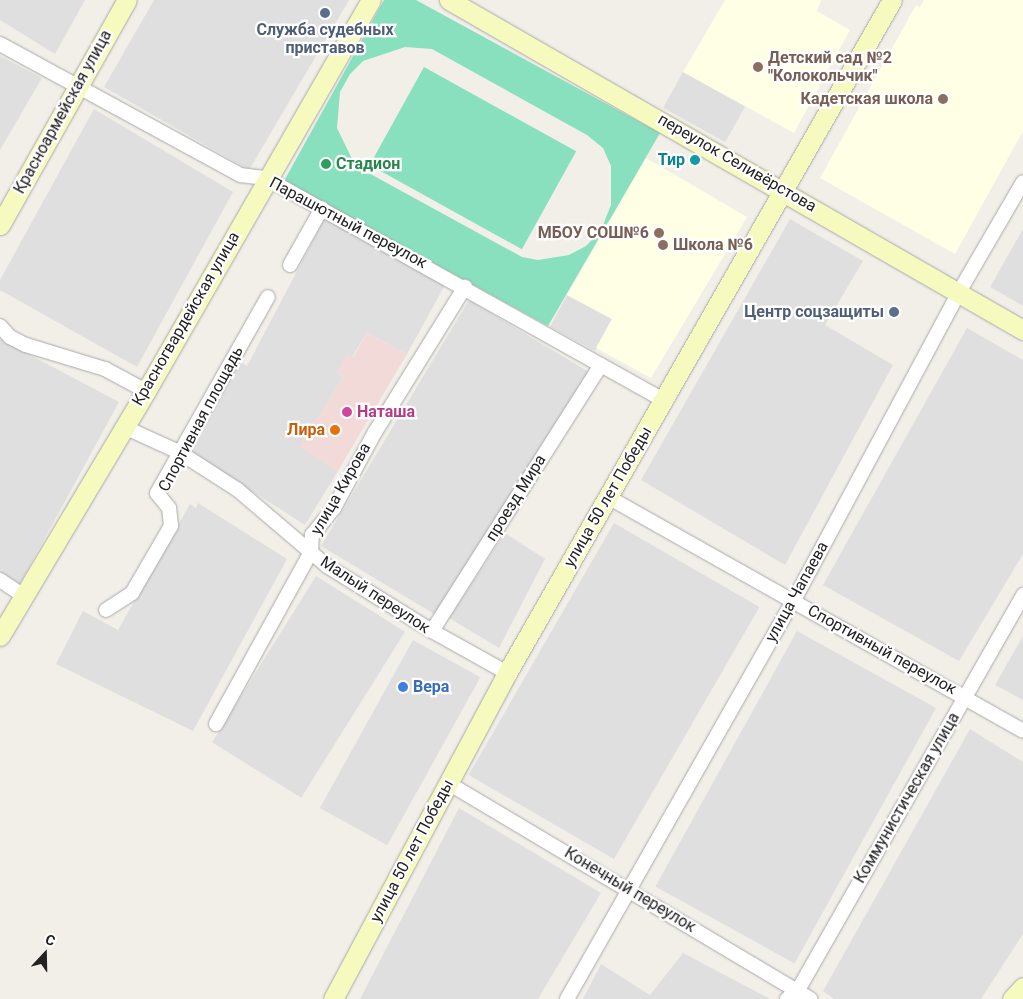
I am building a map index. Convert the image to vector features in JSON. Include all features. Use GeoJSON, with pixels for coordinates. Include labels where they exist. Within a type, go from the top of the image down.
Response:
{"type":"FeatureCollection","features":[{"type":"Feature","properties":{"kind":"street","name":"Красноармейская улица"},"geometry":{"type":"LineString","coordinates":[[0,225],[127,0]]}},
{"type":"Feature","properties":{"kind":"street","name":"Красногвардейская улица"},"geometry":{"type":"LineString","coordinates":[[0,636],[146,391],[266,178],[371,0]]}},
{"type":"Feature","properties":{"kind":"street","name":"переулок Селивёрстова"},"geometry":{"type":"LineString","coordinates":[[449,0],[783,190],[1023,330]]}},
{"type":"Feature","properties":{"kind":"street","name":"улица 50 лет Победы"},"geometry":{"type":"LineString","coordinates":[[333,999],[507,673],[892,0]]}},
{"type":"Feature","properties":{"kind":"street","name":"Парашютный переулок"},"geometry":{"type":"LineString","coordinates":[[0,44],[79,84],[240,175],[266,178],[322,208],[465,286],[664,400]]}},
{"type":"Feature","properties":{"kind":"street","name":"улица Чапаева"},"geometry":{"type":"LineString","coordinates":[[568,999],[794,600],[959,292],[1023,182]]}},
{"type":"Feature","properties":{"kind":"street"},"geometry":{"type":"LineString","coordinates":[[290,265],[322,208]]}},
{"type":"Feature","properties":{"kind":"street","name":"улица Кирова"},"geometry":{"type":"LineString","coordinates":[[216,724],[311,552],[312,535],[334,508],[375,432],[465,286]]}},
{"type":"Feature","properties":{"kind":"street","name":"Спортивная площадь"},"geometry":{"type":"LineString","coordinates":[[106,610],[132,593],[171,526],[168,508],[157,494],[268,297]]}},
{"type":"Feature","properties":{"kind":"street"},"geometry":{"type":"LineString","coordinates":[[0,326],[10,337],[26,345],[105,369],[146,391]]}},
{"type":"Feature","properties":{"kind":"street","name":"проезд Мира"},"geometry":{"type":"LineString","coordinates":[[432,631],[601,365]]}},
{"type":"Feature","properties":{"kind":"street","name":"Малый переулок"},"geometry":{"type":"LineString","coordinates":[[124,427],[179,452],[238,490],[311,552],[432,631],[507,673]]}},
{"type":"Feature","properties":{"kind":"street","name":"Спортивный переулок"},"geometry":{"type":"LineString","coordinates":[[608,497],[965,696],[1023,731]]}},
{"type":"Feature","properties":{"kind":"street"},"geometry":{"type":"LineString","coordinates":[[0,580],[24,596]]}},
{"type":"Feature","properties":{"kind":"street","name":"Коммунистическая улица"},"geometry":{"type":"LineString","coordinates":[[792,995],[1023,595]]}},
{"type":"Feature","properties":{"kind":"street","name":"Конечный переулок"},"geometry":{"type":"LineString","coordinates":[[448,783],[630,890],[792,995],[810,999]]}},
{"type":"Feature","properties":{"kind":"street"},"geometry":{"type":"LineString","coordinates":[[1012,999],[1023,987]]}},
{"type":"Feature","properties":{"kind":"shaded area"},"geometry":{"type":"Polygon","coordinates":[[[0,0],[85,0],[55,54],[0,20],[0,0]]]}},
{"type":"Feature","properties":{"kind":"shaded area"},"geometry":{"type":"Polygon","coordinates":[[[154,0],[349,0],[249,170],[104,87],[154,0]]]}},
{"type":"Feature","properties":{"kind":"shaded area","name":"Детский сад №2 \"Колокольчик\""},"geometry":{"type":"Polygon","coordinates":[[[725,0],[821,0],[817,11],[850,30],[794,133],[683,72],[725,0]]]}},
{"type":"Feature","properties":{"kind":"shaded area","name":"Кадетская школа"},"geometry":{"type":"Polygon","coordinates":[[[924,0],[1023,0],[1023,131],[955,254],[820,178],[916,5],[920,7],[924,0]]]}},
{"type":"Feature","properties":{"kind":"shaded area"},"geometry":{"type":"Polygon","coordinates":[[[0,56],[42,78],[0,150],[0,56]]]}},
{"type":"Feature","properties":{"kind":"shaded area"},"geometry":{"type":"Polygon","coordinates":[[[683,72],[745,106],[725,142],[663,108],[683,72]]]}},
{"type":"Feature","properties":{"kind":"shaded area"},"geometry":{"type":"Polygon","coordinates":[[[94,109],[233,192],[137,367],[0,290],[0,280],[94,109]]]}},
{"type":"Feature","properties":{"kind":"shaded area","name":"Школа №6"},"geometry":{"type":"Polygon","coordinates":[[[646,158],[747,217],[651,378],[596,348],[612,319],[567,295],[646,158]]]}},
{"type":"Feature","properties":{"kind":"shaded area"},"geometry":{"type":"Polygon","coordinates":[[[325,218],[445,285],[407,354],[367,333],[352,357],[347,355],[337,373],[343,377],[300,447],[338,471],[305,525],[184,448],[241,362],[247,366],[325,218]]]}},
{"type":"Feature","properties":{"kind":"shaded area"},"geometry":{"type":"Polygon","coordinates":[[[790,219],[863,261],[825,325],[893,365],[785,565],[641,480],[790,219]]]}},
{"type":"Feature","properties":{"kind":"shaded area"},"geometry":{"type":"Polygon","coordinates":[[[1023,229],[1023,306],[990,287],[1023,229]]]}},
{"type":"Feature","properties":{"kind":"shaded area"},"geometry":{"type":"Polygon","coordinates":[[[567,295],[612,319],[595,351],[550,327],[567,295]]]}},
{"type":"Feature","properties":{"kind":"shaded area"},"geometry":{"type":"Polygon","coordinates":[[[469,300],[590,373],[442,619],[321,546],[469,300]]]}},
{"type":"Feature","properties":{"kind":"shaded area"},"geometry":{"type":"Polygon","coordinates":[[[967,328],[1023,360],[1023,554],[959,661],[823,585],[967,328]]]}},
{"type":"Feature","properties":{"kind":"shaded area","name":"Наташа"},"geometry":{"type":"Polygon","coordinates":[[[367,333],[407,354],[338,471],[299,447],[343,377],[337,373],[347,354],[353,357],[367,333]]]}},
{"type":"Feature","properties":{"kind":"shaded area"},"geometry":{"type":"Polygon","coordinates":[[[0,339],[119,402],[20,584],[0,572],[0,339]]]}},
{"type":"Feature","properties":{"kind":"shaded area"},"geometry":{"type":"Polygon","coordinates":[[[198,503],[287,559],[193,731],[56,664],[83,611],[118,630],[190,504],[196,508],[198,503]]]}},
{"type":"Feature","properties":{"kind":"shaded area"},"geometry":{"type":"Polygon","coordinates":[[[614,523],[759,607],[614,859],[468,775],[614,523]]]}},
{"type":"Feature","properties":{"kind":"shaded area"},"geometry":{"type":"Polygon","coordinates":[[[505,533],[545,559],[499,648],[449,618],[505,533]]]}},
{"type":"Feature","properties":{"kind":"shaded area"},"geometry":{"type":"Polygon","coordinates":[[[316,576],[405,632],[301,798],[212,742],[316,576]]]}},
{"type":"Feature","properties":{"kind":"shaded area"},"geometry":{"type":"Polygon","coordinates":[[[797,631],[936,708],[795,963],[655,886],[797,631]]]}},
{"type":"Feature","properties":{"kind":"shaded area"},"geometry":{"type":"Polygon","coordinates":[[[1023,636],[1023,700],[995,685],[1023,636]]]}},
{"type":"Feature","properties":{"kind":"shaded area"},"geometry":{"type":"Polygon","coordinates":[[[413,640],[480,677],[387,845],[320,808],[413,640]]]}},
{"type":"Feature","properties":{"kind":"shaded area"},"geometry":{"type":"Polygon","coordinates":[[[970,729],[1023,762],[1023,934],[981,999],[834,999],[823,991],[970,729]]]}},
{"type":"Feature","properties":{"kind":"shaded area"},"geometry":{"type":"Polygon","coordinates":[[[459,808],[601,893],[538,999],[360,999],[459,808]]]}},
{"type":"Feature","properties":{"kind":"shaded area"},"geometry":{"type":"Polygon","coordinates":[[[683,953],[770,999],[583,999],[601,964],[650,995],[683,953]]]}},
{"type":"Feature","properties":{"kind":"green space","name":"Стадион"},"geometry":{"type":"Polygon","coordinates":[[[384,0],[416,0],[660,133],[548,326],[284,181],[384,0]],[[405,47],[363,61],[350,74],[340,92],[337,128],[352,159],[365,171],[522,257],[538,260],[569,255],[586,246],[601,230],[611,205],[611,166],[603,148],[587,135],[432,49],[405,47]]]}},
{"type":"Feature","properties":{"kind":"green space"},"geometry":{"type":"Polygon","coordinates":[[[424,67],[576,151],[522,249],[370,165],[424,67]]]}},
{"type":"Feature","properties":{"kind":"place","name":"Служба судебных приставов"},"geometry":{"type":"Point","coordinates":[325,13]}},
{"type":"Feature","properties":{"kind":"place","name":"Детский сад №2 \"Колокольчик\""},"geometry":{"type":"Point","coordinates":[758,67]}},
{"type":"Feature","properties":{"kind":"place","name":"Кадетская школа"},"geometry":{"type":"Point","coordinates":[943,99]}},
{"type":"Feature","properties":{"kind":"place","name":"Тир"},"geometry":{"type":"Point","coordinates":[695,160]}},
{"type":"Feature","properties":{"kind":"place","name":"Стадион"},"geometry":{"type":"Point","coordinates":[326,164]}},
{"type":"Feature","properties":{"kind":"place","name":"МБОУ СОШ№6"},"geometry":{"type":"Point","coordinates":[659,233]}},
{"type":"Feature","properties":{"kind":"place","name":"Школа №6"},"geometry":{"type":"Point","coordinates":[663,245]}},
{"type":"Feature","properties":{"kind":"place","name":"Центр соцзащиты"},"geometry":{"type":"Point","coordinates":[894,312]}},
{"type":"Feature","properties":{"kind":"place","name":"Наташа"},"geometry":{"type":"Point","coordinates":[347,412]}},
{"type":"Feature","properties":{"kind":"place","name":"Лира"},"geometry":{"type":"Point","coordinates":[335,430]}},
{"type":"Feature","properties":{"kind":"place","name":"Вера"},"geometry":{"type":"Point","coordinates":[403,687]}}]}
